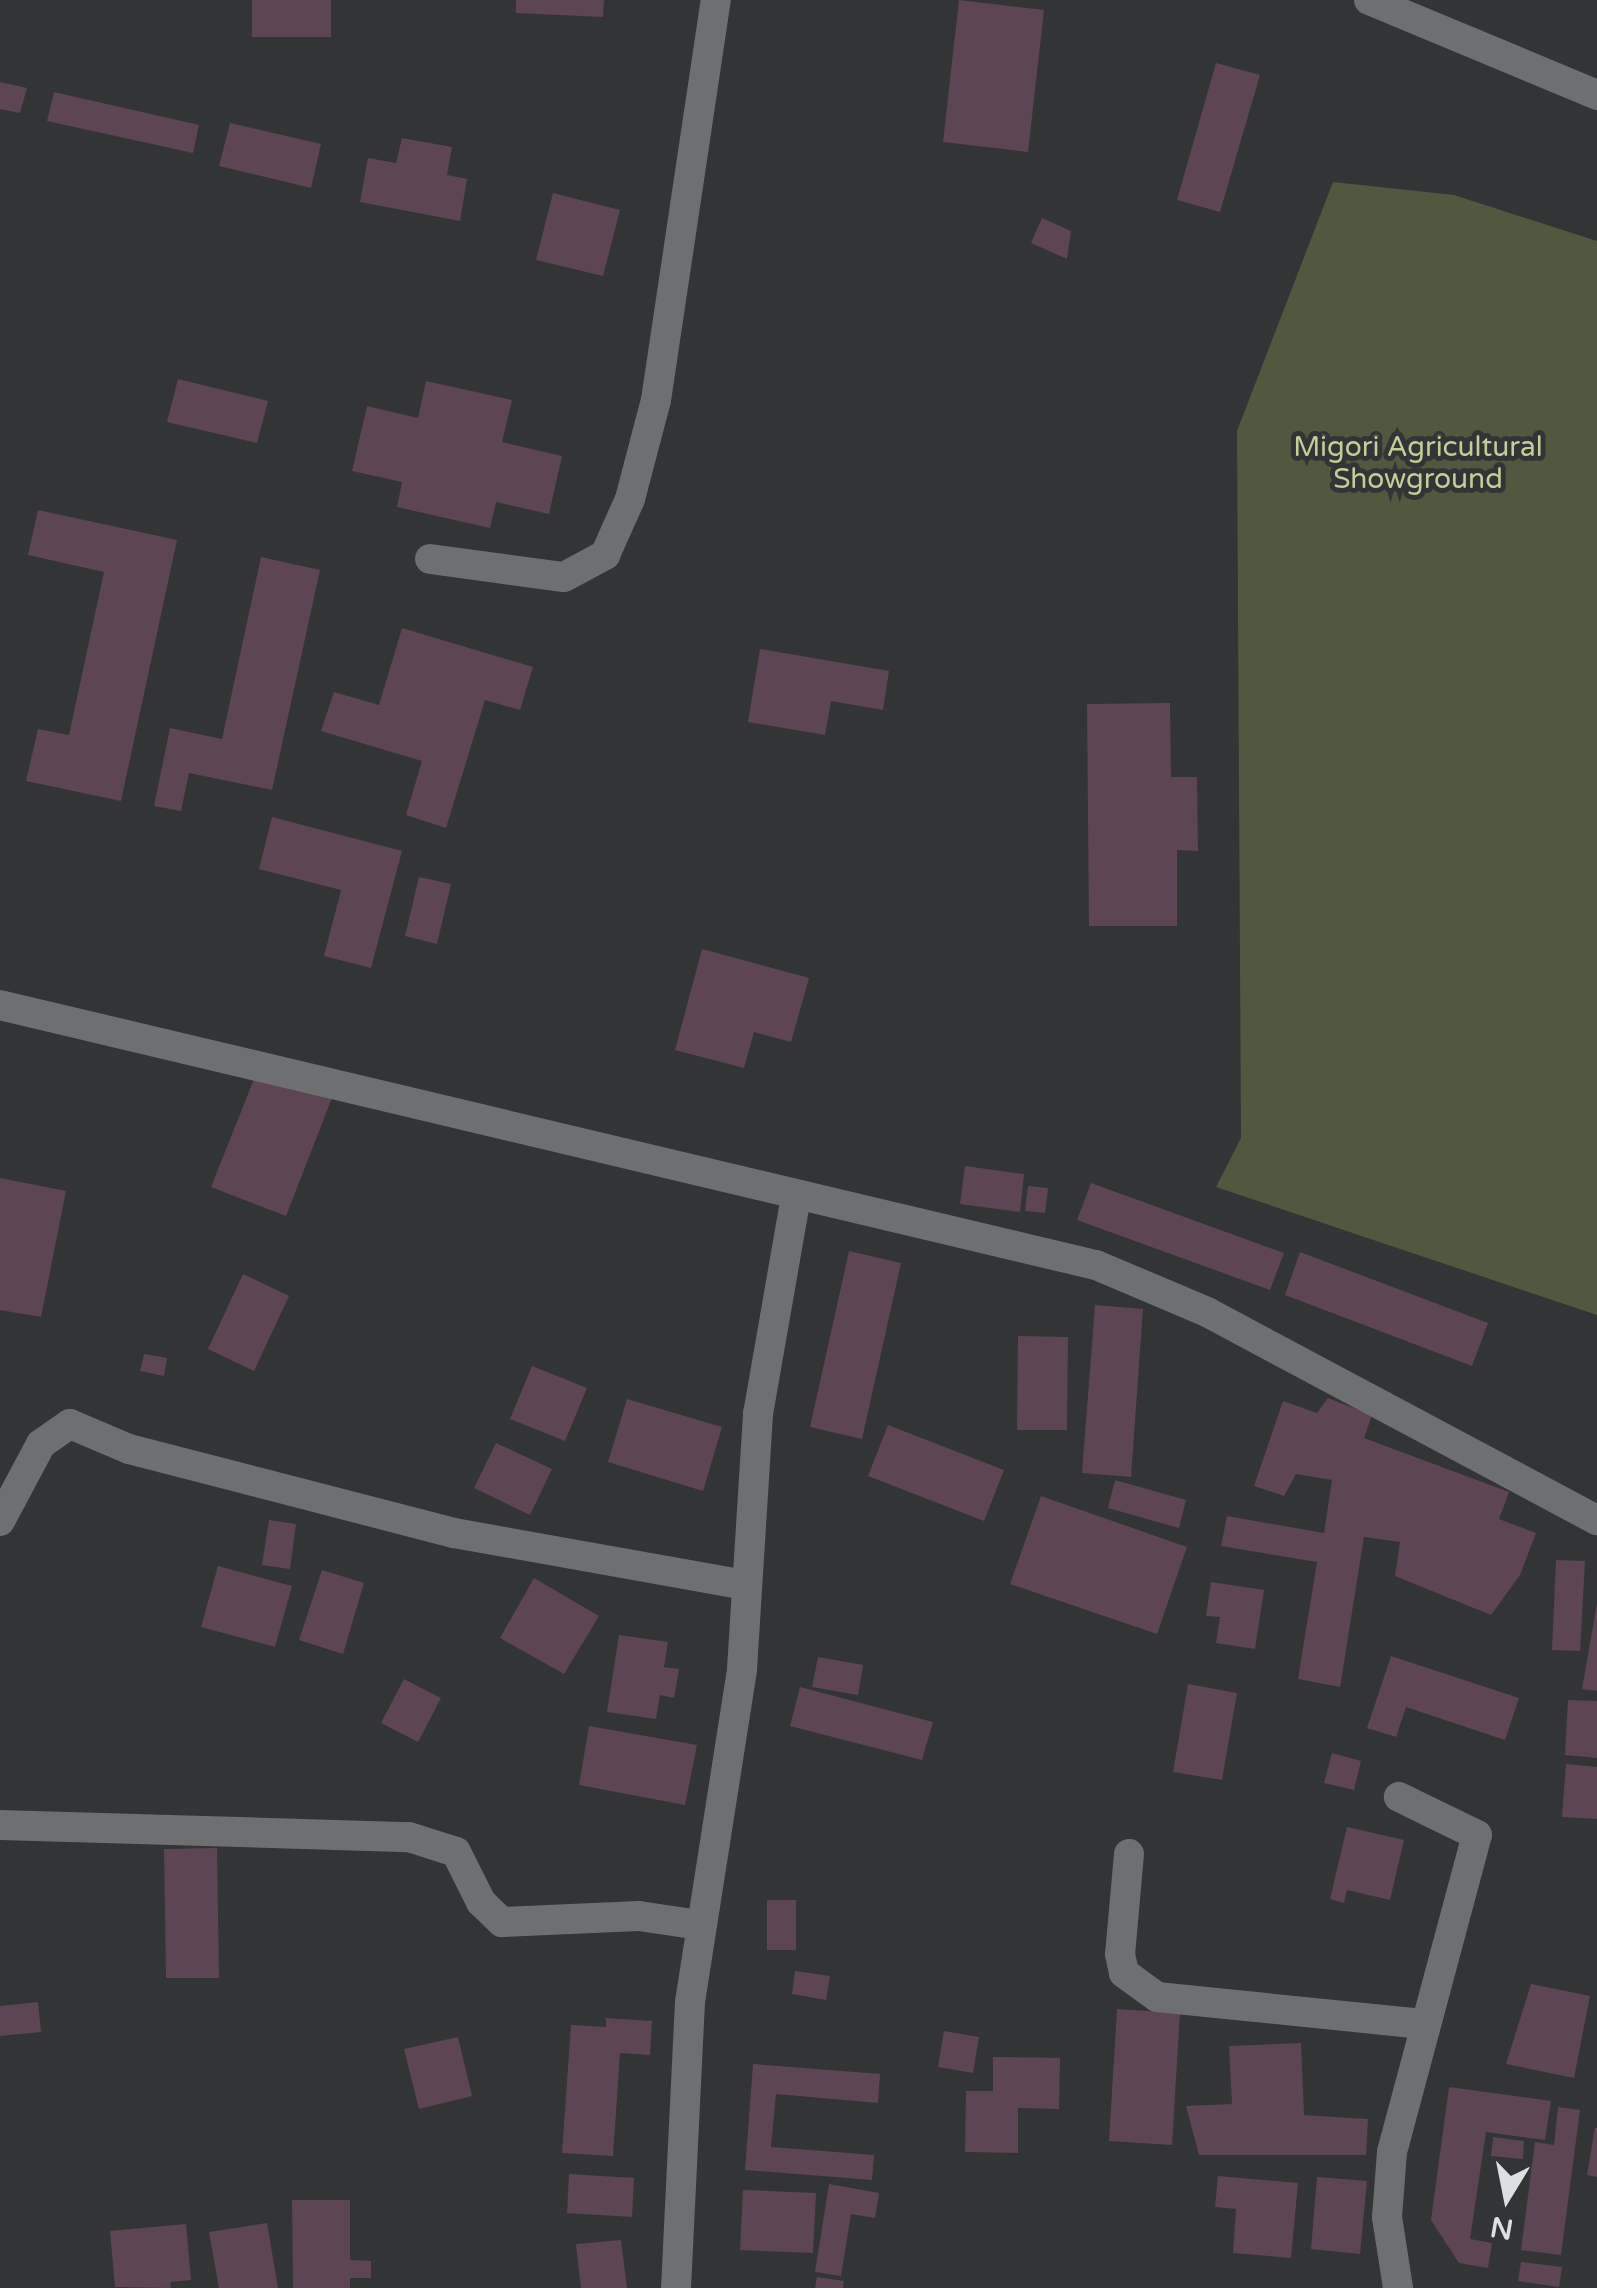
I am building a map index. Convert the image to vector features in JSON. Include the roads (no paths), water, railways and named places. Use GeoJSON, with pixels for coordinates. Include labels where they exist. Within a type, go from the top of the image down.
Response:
{"type":"FeatureCollection","features":[{"type":"Feature","properties":{"kind":"street"},"geometry":{"type":"LineString","coordinates":[[430,559],[564,577],[605,555],[630,498],[656,400],[716,0]]}},
{"type":"Feature","properties":{"kind":"street"},"geometry":{"type":"LineString","coordinates":[[1369,0],[1597,95]]}},
{"type":"Feature","properties":{"kind":"street"},"geometry":{"type":"LineString","coordinates":[[0,1005],[378,1089],[796,1196],[1024,1243],[1096,1266],[1258,1338],[1597,1520]]}},
{"type":"Feature","properties":{"kind":"street"},"geometry":{"type":"LineString","coordinates":[[676,2288],[684,2068],[699,1925],[730,1759],[758,1414],[796,1196]]}},
{"type":"Feature","properties":{"kind":"street"},"geometry":{"type":"LineString","coordinates":[[0,1521],[42,1444],[70,1424],[129,1448],[454,1533],[745,1585]]}},
{"type":"Feature","properties":{"kind":"street"},"geometry":{"type":"LineString","coordinates":[[1398,2288],[1387,2217],[1392,2152],[1421,2024],[1477,1835],[1399,1798]]}},
{"type":"Feature","properties":{"kind":"street"},"geometry":{"type":"LineString","coordinates":[[0,1825],[409,1836],[456,1852],[481,1902],[502,1922],[640,1916],[699,1925]]}},
{"type":"Feature","properties":{"kind":"street"},"geometry":{"type":"LineString","coordinates":[[1128,1854],[1120,1954],[1124,1974],[1157,1997],[1421,2024]]}},
{"type":"Feature","properties":{"kind":"park label","name":"Migori Agricultural Showground"},"geometry":{"type":"Point","coordinates":[1418,463]}}]}
